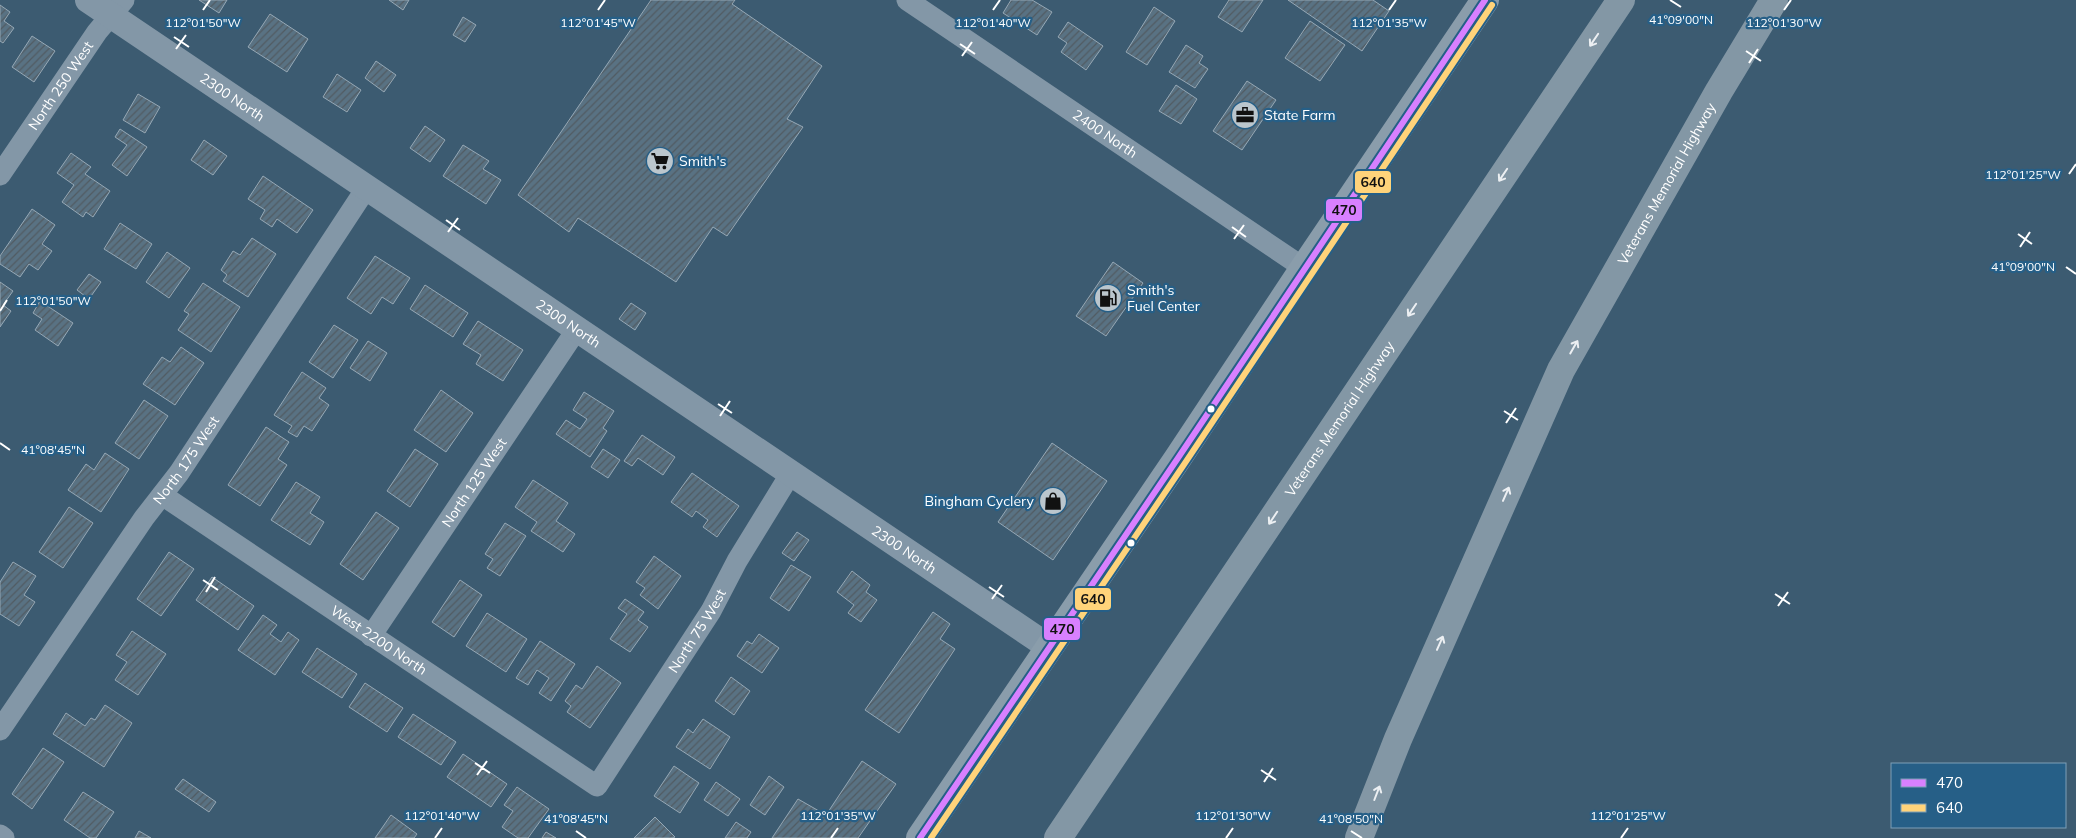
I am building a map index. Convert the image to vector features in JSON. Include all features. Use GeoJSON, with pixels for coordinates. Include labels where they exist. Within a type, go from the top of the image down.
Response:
{"type":"FeatureCollection","features":[{"type":"Feature","properties":{"kind":"highway","name":"Veterans Memorial Highway"},"geometry":{"type":"LineString","coordinates":[[1058,838],[1621,0]]}},
{"type":"Feature","properties":{"kind":"highway","name":"Veterans Memorial Highway"},"geometry":{"type":"LineString","coordinates":[[1359,838],[1398,739],[1561,370],[1719,91],[1774,0]]}},
{"type":"Feature","properties":{"kind":"main road"},"geometry":{"type":"LineString","coordinates":[[920,838],[1485,0]]}},
{"type":"Feature","properties":{"kind":"street","name":"2300 North"},"geometry":{"type":"LineString","coordinates":[[88,0],[118,8],[367,187],[1049,647]]}},
{"type":"Feature","properties":{"kind":"street","name":"2400 North"},"geometry":{"type":"LineString","coordinates":[[907,0],[1304,268]]}},
{"type":"Feature","properties":{"kind":"street","name":"North 250 West"},"geometry":{"type":"LineString","coordinates":[[0,174],[97,32],[118,8]]}},
{"type":"Feature","properties":{"kind":"street","name":"North 175 West"},"geometry":{"type":"LineString","coordinates":[[0,730],[138,526],[179,474],[367,187]]}},
{"type":"Feature","properties":{"kind":"street","name":"North 125 West"},"geometry":{"type":"LineString","coordinates":[[371,636],[577,329]]}},
{"type":"Feature","properties":{"kind":"street","name":"North 75 West"},"geometry":{"type":"LineString","coordinates":[[596,786],[711,611],[737,561],[791,473]]}},
{"type":"Feature","properties":{"kind":"street","name":"West 2200 North"},"geometry":{"type":"LineString","coordinates":[[162,495],[596,786]]}},
{"type":"Feature","properties":{"kind":"street"},"geometry":{"type":"LineString","coordinates":[[0,835],[4,838]]}},
{"type":"Feature","properties":{"kind":"building"},"geometry":{"type":"Polygon","coordinates":[[[199,0],[227,0],[219,13],[199,0]]]}},
{"type":"Feature","properties":{"kind":"building"},"geometry":{"type":"Polygon","coordinates":[[[389,0],[409,0],[403,10],[389,0]]]}},
{"type":"Feature","properties":{"kind":"building","name":"Smith's"},"geometry":{"type":"Polygon","coordinates":[[[651,0],[735,0],[732,4],[822,66],[787,119],[803,127],[727,236],[713,227],[676,282],[578,218],[569,232],[518,195],[651,0]]]}},
{"type":"Feature","properties":{"kind":"building"},"geometry":{"type":"Polygon","coordinates":[[[1011,0],[1032,0],[1052,12],[1037,35],[1003,13],[1011,0]]]}},
{"type":"Feature","properties":{"kind":"building"},"geometry":{"type":"Polygon","coordinates":[[[1229,0],[1263,0],[1242,32],[1218,17],[1229,0]]]}},
{"type":"Feature","properties":{"kind":"building"},"geometry":{"type":"Polygon","coordinates":[[[1288,0],[1373,0],[1389,11],[1362,51],[1288,0]]]}},
{"type":"Feature","properties":{"kind":"building"},"geometry":{"type":"Polygon","coordinates":[[[0,5],[10,12],[4,21],[14,28],[3,43],[0,41],[0,5]]]}},
{"type":"Feature","properties":{"kind":"building"},"geometry":{"type":"Polygon","coordinates":[[[1154,7],[1175,21],[1147,65],[1126,52],[1154,7]]]}},
{"type":"Feature","properties":{"kind":"building"},"geometry":{"type":"Polygon","coordinates":[[[270,14],[308,39],[287,72],[248,47],[270,14]]]}},
{"type":"Feature","properties":{"kind":"building"},"geometry":{"type":"Polygon","coordinates":[[[463,17],[476,25],[465,42],[453,35],[463,17]]]}},
{"type":"Feature","properties":{"kind":"building"},"geometry":{"type":"Polygon","coordinates":[[[1310,21],[1345,45],[1320,81],[1285,58],[1310,21]]]}},
{"type":"Feature","properties":{"kind":"building"},"geometry":{"type":"Polygon","coordinates":[[[1068,22],[1103,46],[1086,70],[1061,52],[1067,43],[1058,37],[1068,22]]]}},
{"type":"Feature","properties":{"kind":"building"},"geometry":{"type":"Polygon","coordinates":[[[32,36],[55,51],[34,82],[12,67],[32,36]]]}},
{"type":"Feature","properties":{"kind":"building"},"geometry":{"type":"Polygon","coordinates":[[[1186,45],[1203,56],[1199,63],[1208,69],[1195,88],[1169,72],[1186,45]]]}},
{"type":"Feature","properties":{"kind":"building"},"geometry":{"type":"Polygon","coordinates":[[[376,61],[396,75],[384,92],[365,78],[376,61]]]}},
{"type":"Feature","properties":{"kind":"building"},"geometry":{"type":"Polygon","coordinates":[[[337,74],[361,90],[347,112],[323,97],[337,74]]]}},
{"type":"Feature","properties":{"kind":"building","name":"State Farm"},"geometry":{"type":"Polygon","coordinates":[[[1247,81],[1276,100],[1242,150],[1213,131],[1247,81]]]}},
{"type":"Feature","properties":{"kind":"building"},"geometry":{"type":"Polygon","coordinates":[[[1176,85],[1197,99],[1181,124],[1159,111],[1176,85]]]}},
{"type":"Feature","properties":{"kind":"building"},"geometry":{"type":"Polygon","coordinates":[[[138,94],[160,107],[145,133],[123,120],[138,94]]]}},
{"type":"Feature","properties":{"kind":"building"},"geometry":{"type":"Polygon","coordinates":[[[425,126],[445,140],[430,162],[410,148],[425,126]]]}},
{"type":"Feature","properties":{"kind":"building"},"geometry":{"type":"Polygon","coordinates":[[[120,129],[147,147],[127,176],[112,165],[127,145],[115,137],[120,129]]]}},
{"type":"Feature","properties":{"kind":"building"},"geometry":{"type":"Polygon","coordinates":[[[204,140],[227,156],[213,175],[191,160],[204,140]]]}},
{"type":"Feature","properties":{"kind":"building"},"geometry":{"type":"Polygon","coordinates":[[[463,145],[489,161],[483,169],[501,180],[486,204],[443,176],[463,145]]]}},
{"type":"Feature","properties":{"kind":"building"},"geometry":{"type":"Polygon","coordinates":[[[71,153],[91,167],[85,174],[110,191],[93,217],[86,212],[83,217],[62,202],[74,185],[57,173],[71,153]]]}},
{"type":"Feature","properties":{"kind":"building"},"geometry":{"type":"Polygon","coordinates":[[[263,176],[313,210],[297,233],[277,219],[272,227],[260,219],[265,210],[248,199],[263,176]]]}},
{"type":"Feature","properties":{"kind":"building"},"geometry":{"type":"Polygon","coordinates":[[[32,209],[55,225],[42,244],[52,251],[38,270],[29,264],[20,277],[0,264],[0,256],[32,209]]]}},
{"type":"Feature","properties":{"kind":"building"},"geometry":{"type":"Polygon","coordinates":[[[120,223],[152,244],[136,269],[104,249],[120,223]]]}},
{"type":"Feature","properties":{"kind":"building"},"geometry":{"type":"Polygon","coordinates":[[[252,238],[276,254],[248,297],[223,281],[227,275],[221,270],[233,251],[240,255],[252,238]]]}},
{"type":"Feature","properties":{"kind":"building"},"geometry":{"type":"Polygon","coordinates":[[[167,252],[190,268],[169,298],[146,282],[167,252]]]}},
{"type":"Feature","properties":{"kind":"building"},"geometry":{"type":"Polygon","coordinates":[[[375,256],[410,278],[393,304],[382,297],[371,314],[347,298],[375,256]]]}},
{"type":"Feature","properties":{"kind":"building"},"geometry":{"type":"Polygon","coordinates":[[[1113,262],[1143,283],[1106,336],[1076,316],[1113,262]]]}},
{"type":"Feature","properties":{"kind":"building"},"geometry":{"type":"Polygon","coordinates":[[[89,274],[101,282],[89,299],[77,290],[89,274]]]}},
{"type":"Feature","properties":{"kind":"building"},"geometry":{"type":"Polygon","coordinates":[[[0,282],[13,291],[3,305],[11,311],[0,327],[0,282]]]}},
{"type":"Feature","properties":{"kind":"building"},"geometry":{"type":"Polygon","coordinates":[[[203,283],[240,307],[211,352],[178,330],[189,314],[184,311],[203,283]]]}},
{"type":"Feature","properties":{"kind":"building"},"geometry":{"type":"Polygon","coordinates":[[[425,285],[468,313],[453,337],[410,309],[425,285]]]}},
{"type":"Feature","properties":{"kind":"building"},"geometry":{"type":"Polygon","coordinates":[[[40,301],[73,323],[58,346],[35,330],[42,319],[33,313],[40,301]]]}},
{"type":"Feature","properties":{"kind":"building"},"geometry":{"type":"Polygon","coordinates":[[[631,303],[646,313],[635,330],[619,319],[631,303]]]}},
{"type":"Feature","properties":{"kind":"building"},"geometry":{"type":"Polygon","coordinates":[[[478,321],[523,350],[503,381],[476,364],[481,355],[463,344],[478,321]]]}},
{"type":"Feature","properties":{"kind":"building"},"geometry":{"type":"Polygon","coordinates":[[[334,325],[358,340],[333,378],[309,362],[334,325]]]}},
{"type":"Feature","properties":{"kind":"building"},"geometry":{"type":"Polygon","coordinates":[[[368,341],[387,353],[370,381],[350,368],[368,341]]]}},
{"type":"Feature","properties":{"kind":"building"},"geometry":{"type":"Polygon","coordinates":[[[181,347],[204,363],[175,405],[143,384],[162,357],[170,362],[181,347]]]}},
{"type":"Feature","properties":{"kind":"building"},"geometry":{"type":"Polygon","coordinates":[[[302,372],[326,388],[319,398],[329,405],[312,431],[304,426],[297,437],[288,432],[292,426],[274,415],[302,372]]]}},
{"type":"Feature","properties":{"kind":"building"},"geometry":{"type":"Polygon","coordinates":[[[441,390],[473,413],[446,452],[414,430],[441,390]]]}},
{"type":"Feature","properties":{"kind":"building"},"geometry":{"type":"Polygon","coordinates":[[[584,392],[614,411],[603,428],[607,431],[590,457],[556,434],[566,420],[580,429],[587,419],[573,410],[584,392]]]}},
{"type":"Feature","properties":{"kind":"building"},"geometry":{"type":"Polygon","coordinates":[[[144,400],[168,416],[139,459],[115,443],[144,400]]]}},
{"type":"Feature","properties":{"kind":"building"},"geometry":{"type":"Polygon","coordinates":[[[266,427],[289,442],[278,459],[287,465],[260,506],[228,485],[266,427]]]}},
{"type":"Feature","properties":{"kind":"building"},"geometry":{"type":"Polygon","coordinates":[[[642,435],[675,457],[663,475],[638,458],[632,466],[624,461],[642,435]]]}},
{"type":"Feature","properties":{"kind":"building","name":"Bingham Cyclery"},"geometry":{"type":"Polygon","coordinates":[[[1052,443],[1107,481],[1053,560],[998,522],[1052,443]]]}},
{"type":"Feature","properties":{"kind":"building"},"geometry":{"type":"Polygon","coordinates":[[[415,449],[438,464],[410,507],[387,491],[415,449]]]}},
{"type":"Feature","properties":{"kind":"building"},"geometry":{"type":"Polygon","coordinates":[[[603,449],[620,460],[608,478],[591,467],[603,449]]]}},
{"type":"Feature","properties":{"kind":"building"},"geometry":{"type":"Polygon","coordinates":[[[105,453],[129,469],[101,512],[68,490],[86,464],[94,470],[105,453]]]}},
{"type":"Feature","properties":{"kind":"building"},"geometry":{"type":"Polygon","coordinates":[[[692,473],[739,506],[717,537],[703,527],[708,520],[696,511],[692,517],[671,502],[692,473]]]}},
{"type":"Feature","properties":{"kind":"building"},"geometry":{"type":"Polygon","coordinates":[[[533,480],[568,503],[556,521],[575,534],[563,552],[531,531],[537,522],[515,507],[533,480]]]}},
{"type":"Feature","properties":{"kind":"building"},"geometry":{"type":"Polygon","coordinates":[[[296,482],[320,497],[310,513],[324,522],[310,545],[271,520],[296,482]]]}},
{"type":"Feature","properties":{"kind":"building"},"geometry":{"type":"Polygon","coordinates":[[[69,507],[93,523],[63,568],[39,552],[69,507]]]}},
{"type":"Feature","properties":{"kind":"building"},"geometry":{"type":"Polygon","coordinates":[[[376,512],[399,528],[363,580],[340,564],[376,512]]]}},
{"type":"Feature","properties":{"kind":"building"},"geometry":{"type":"Polygon","coordinates":[[[505,523],[526,536],[500,576],[487,568],[493,559],[485,554],[505,523]]]}},
{"type":"Feature","properties":{"kind":"building"},"geometry":{"type":"Polygon","coordinates":[[[797,532],[809,540],[794,561],[782,553],[797,532]]]}},
{"type":"Feature","properties":{"kind":"building"},"geometry":{"type":"Polygon","coordinates":[[[169,552],[194,569],[161,616],[137,599],[169,552]]]}},
{"type":"Feature","properties":{"kind":"building"},"geometry":{"type":"Polygon","coordinates":[[[654,556],[681,576],[658,609],[640,595],[645,588],[636,582],[654,556]]]}},
{"type":"Feature","properties":{"kind":"building"},"geometry":{"type":"Polygon","coordinates":[[[13,562],[36,576],[24,595],[35,602],[19,626],[0,614],[0,582],[13,562]]]}},
{"type":"Feature","properties":{"kind":"building"},"geometry":{"type":"Polygon","coordinates":[[[791,565],[811,577],[789,611],[770,598],[791,565]]]}},
{"type":"Feature","properties":{"kind":"building"},"geometry":{"type":"Polygon","coordinates":[[[852,571],[870,585],[866,592],[877,600],[861,622],[848,613],[854,605],[837,592],[852,571]]]}},
{"type":"Feature","properties":{"kind":"building"},"geometry":{"type":"Polygon","coordinates":[[[212,577],[254,606],[238,630],[196,600],[212,577]]]}},
{"type":"Feature","properties":{"kind":"building"},"geometry":{"type":"Polygon","coordinates":[[[460,580],[482,595],[454,637],[432,622],[460,580]]]}},
{"type":"Feature","properties":{"kind":"building"},"geometry":{"type":"Polygon","coordinates":[[[625,599],[644,612],[638,620],[648,627],[630,652],[610,639],[627,614],[618,608],[625,599]]]}},
{"type":"Feature","properties":{"kind":"building"},"geometry":{"type":"Polygon","coordinates":[[[933,612],[950,624],[940,639],[955,649],[899,733],[865,710],[933,612]]]}},
{"type":"Feature","properties":{"kind":"building"},"geometry":{"type":"Polygon","coordinates":[[[487,613],[527,639],[506,672],[466,646],[487,613]]]}},
{"type":"Feature","properties":{"kind":"building"},"geometry":{"type":"Polygon","coordinates":[[[263,615],[277,625],[270,634],[281,642],[288,632],[299,640],[275,675],[238,650],[263,615]]]}},
{"type":"Feature","properties":{"kind":"building"},"geometry":{"type":"Polygon","coordinates":[[[132,631],[166,654],[138,695],[115,680],[127,662],[116,655],[132,631]]]}},
{"type":"Feature","properties":{"kind":"building"},"geometry":{"type":"Polygon","coordinates":[[[759,634],[779,648],[762,673],[737,656],[747,641],[752,644],[759,634]]]}},
{"type":"Feature","properties":{"kind":"building"},"geometry":{"type":"Polygon","coordinates":[[[540,641],[575,664],[551,701],[539,693],[549,678],[537,670],[528,685],[516,678],[540,641]]]}},
{"type":"Feature","properties":{"kind":"building"},"geometry":{"type":"Polygon","coordinates":[[[317,648],[357,674],[342,698],[302,672],[317,648]]]}},
{"type":"Feature","properties":{"kind":"building"},"geometry":{"type":"Polygon","coordinates":[[[597,666],[621,683],[590,728],[567,712],[571,706],[565,701],[576,685],[582,689],[597,666]]]}},
{"type":"Feature","properties":{"kind":"building"},"geometry":{"type":"Polygon","coordinates":[[[731,677],[750,691],[734,715],[715,701],[731,677]]]}},
{"type":"Feature","properties":{"kind":"building"},"geometry":{"type":"Polygon","coordinates":[[[365,683],[403,708],[387,732],[349,707],[365,683]]]}},
{"type":"Feature","properties":{"kind":"building"},"geometry":{"type":"Polygon","coordinates":[[[105,705],[132,723],[104,767],[53,734],[66,713],[85,726],[91,718],[95,720],[105,705]]]}},
{"type":"Feature","properties":{"kind":"building"},"geometry":{"type":"Polygon","coordinates":[[[413,714],[456,742],[441,765],[398,737],[413,714]]]}},
{"type":"Feature","properties":{"kind":"building"},"geometry":{"type":"Polygon","coordinates":[[[703,719],[730,737],[710,769],[676,747],[688,729],[693,733],[703,719]]]}},
{"type":"Feature","properties":{"kind":"building"},"geometry":{"type":"Polygon","coordinates":[[[43,748],[64,762],[32,809],[12,794],[43,748]]]}},
{"type":"Feature","properties":{"kind":"building"},"geometry":{"type":"Polygon","coordinates":[[[463,754],[507,784],[491,807],[447,777],[463,754]]]}},
{"type":"Feature","properties":{"kind":"building"},"geometry":{"type":"Polygon","coordinates":[[[862,761],[896,784],[858,838],[772,838],[798,799],[826,815],[862,761]]]}},
{"type":"Feature","properties":{"kind":"building"},"geometry":{"type":"Polygon","coordinates":[[[674,766],[699,783],[680,813],[654,796],[674,766]]]}},
{"type":"Feature","properties":{"kind":"building"},"geometry":{"type":"Polygon","coordinates":[[[769,776],[784,787],[765,815],[750,805],[769,776]]]}},
{"type":"Feature","properties":{"kind":"building"},"geometry":{"type":"Polygon","coordinates":[[[183,779],[216,802],[209,812],[175,789],[183,779]]]}},
{"type":"Feature","properties":{"kind":"building"},"geometry":{"type":"Polygon","coordinates":[[[716,782],[740,799],[728,816],[704,800],[716,782]]]}},
{"type":"Feature","properties":{"kind":"building"},"geometry":{"type":"Polygon","coordinates":[[[517,787],[549,809],[528,838],[518,838],[502,827],[513,811],[504,805],[517,787]]]}},
{"type":"Feature","properties":{"kind":"building"},"geometry":{"type":"Polygon","coordinates":[[[83,792],[114,812],[96,838],[90,838],[64,820],[83,792]]]}},
{"type":"Feature","properties":{"kind":"building"},"geometry":{"type":"Polygon","coordinates":[[[391,815],[417,834],[414,838],[375,838],[391,815]]]}},
{"type":"Feature","properties":{"kind":"building"},"geometry":{"type":"Polygon","coordinates":[[[655,817],[675,837],[634,838],[655,817]]]}},
{"type":"Feature","properties":{"kind":"building"},"geometry":{"type":"Polygon","coordinates":[[[736,822],[751,832],[747,838],[725,838],[736,822]]]}},
{"type":"Feature","properties":{"kind":"building"},"geometry":{"type":"Polygon","coordinates":[[[139,831],[151,838],[135,838],[139,831]]]}},
{"type":"Feature","properties":{"kind":"building"},"geometry":{"type":"Polygon","coordinates":[[[546,832],[556,838],[542,838],[546,832]]]}},
{"type":"Feature","properties":{"kind":"transit line","name":"470"},"geometry":{"type":"LineString","coordinates":[[920,838],[1485,0]]}},
{"type":"Feature","properties":{"kind":"transit line","name":"640"},"geometry":{"type":"LineString","coordinates":[[931,838],[1492,5]]}},
{"type":"Feature","properties":{"kind":"place","name":"State Farm"},"geometry":{"type":"Point","coordinates":[1245,115]}},
{"type":"Feature","properties":{"kind":"place","name":"Smith's"},"geometry":{"type":"Point","coordinates":[660,161]}},
{"type":"Feature","properties":{"kind":"place","name":"Smith's Fuel Center"},"geometry":{"type":"Point","coordinates":[1108,298]}},
{"type":"Feature","properties":{"kind":"place","name":"Bingham Cyclery"},"geometry":{"type":"Point","coordinates":[1053,501]}}]}
